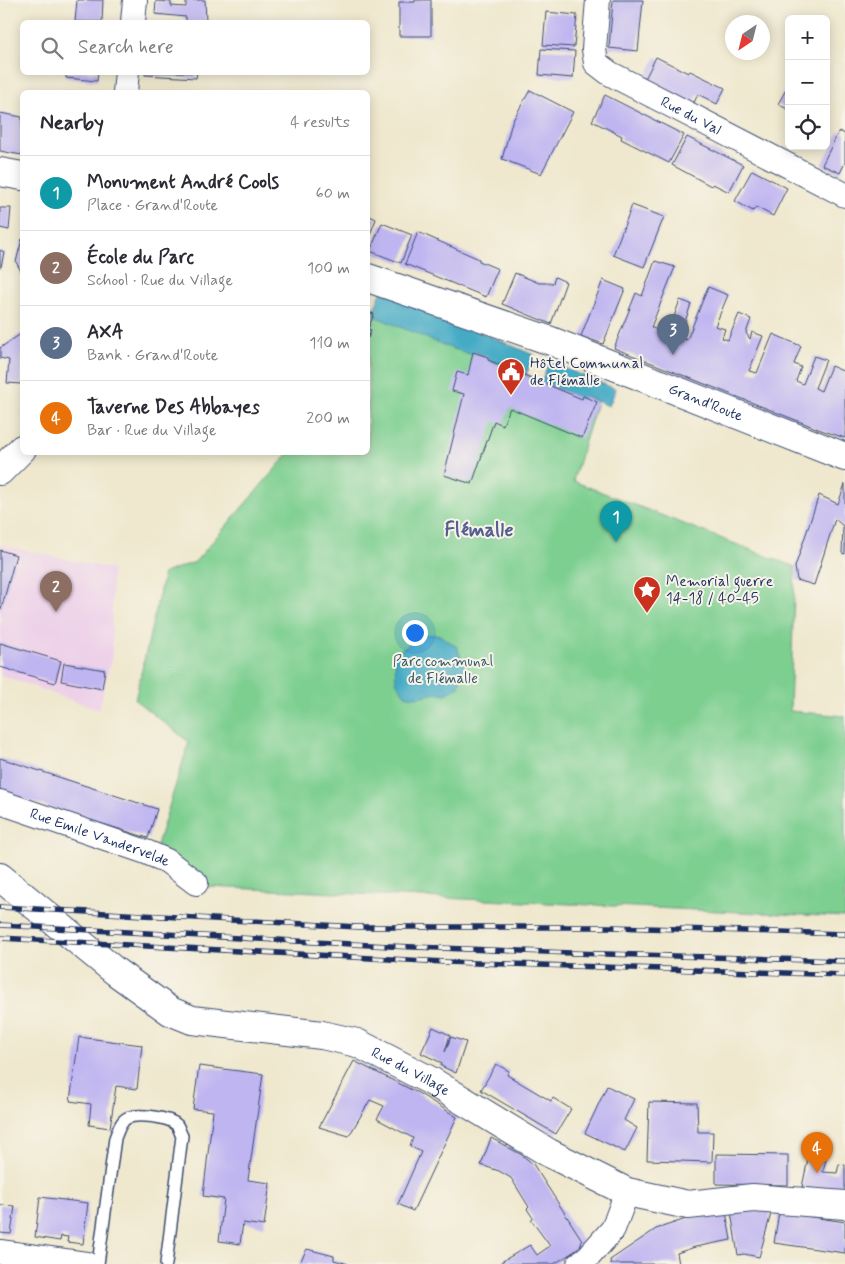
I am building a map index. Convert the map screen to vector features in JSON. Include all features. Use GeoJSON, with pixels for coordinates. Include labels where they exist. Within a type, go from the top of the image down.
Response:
{"type":"FeatureCollection","features":[{"type":"Feature","properties":{"kind":"street"},"geometry":{"type":"LineString","coordinates":[[133,20],[135,0]]}},
{"type":"Feature","properties":{"kind":"street","name":"Rue du Val"},"geometry":{"type":"LineString","coordinates":[[598,0],[594,49],[596,63],[609,73],[845,195]]}},
{"type":"Feature","properties":{"kind":"street"},"geometry":{"type":"LineString","coordinates":[[125,90],[127,75]]}},
{"type":"Feature","properties":{"kind":"street"},"geometry":{"type":"LineString","coordinates":[[0,172],[20,176]]}},
{"type":"Feature","properties":{"kind":"street","name":"Grand'Route"},"geometry":{"type":"LineString","coordinates":[[370,279],[551,341],[845,457]]}},
{"type":"Feature","properties":{"kind":"street"},"geometry":{"type":"LineString","coordinates":[[0,471],[20,451]]}},
{"type":"Feature","properties":{"kind":"street","name":"Rue Emile Vandervelde"},"geometry":{"type":"LineString","coordinates":[[0,802],[146,852],[167,861],[196,884]]}},
{"type":"Feature","properties":{"kind":"street","name":"Rue du Village"},"geometry":{"type":"LineString","coordinates":[[0,877],[116,972],[170,1010],[192,1020],[322,1035],[357,1043],[431,1080],[550,1153],[627,1192],[688,1205],[753,1198],[845,1206]]}},
{"type":"Feature","properties":{"kind":"street"},"geometry":{"type":"LineString","coordinates":[[587,1262],[613,1229],[627,1192]]}},
{"type":"Feature","properties":{"kind":"street"},"geometry":{"type":"LineString","coordinates":[[0,1252],[86,1264]]}},
{"type":"Feature","properties":{"kind":"lane"},"geometry":{"type":"LineString","coordinates":[[98,1264],[115,1138],[119,1127],[126,1119],[134,1116],[155,1117],[170,1121],[178,1126],[182,1136],[166,1264]]}},
{"type":"Feature","properties":{"kind":"shaded area"},"geometry":{"type":"Polygon","coordinates":[[[0,545],[112,569],[112,655],[99,710],[0,675],[0,545]]]}},
{"type":"Feature","properties":{"kind":"green space","name":"Parc communal de Flémalle"},"geometry":{"type":"Polygon","coordinates":[[[374,316],[597,402],[573,481],[795,567],[790,711],[845,716],[845,917],[209,887],[157,845],[189,742],[135,700],[164,573],[195,562],[287,455],[370,455],[370,323],[374,316]]]}},
{"type":"Feature","properties":{"kind":"water"},"geometry":{"type":"Polygon","coordinates":[[[382,290],[534,355],[526,375],[488,360],[488,357],[474,352],[473,355],[448,347],[374,316],[372,314],[382,290]]]}},
{"type":"Feature","properties":{"kind":"water"},"geometry":{"type":"Polygon","coordinates":[[[549,362],[616,389],[609,406],[584,396],[582,399],[541,382],[549,362]]]}},
{"type":"Feature","properties":{"kind":"water"},"geometry":{"type":"Polygon","coordinates":[[[416,634],[440,635],[457,647],[464,666],[459,686],[446,694],[435,693],[417,697],[405,695],[396,681],[395,658],[398,652],[408,646],[416,634]]]}},
{"type":"Feature","properties":{"kind":"building"},"geometry":{"type":"Polygon","coordinates":[[[77,0],[103,0],[102,20],[75,20],[77,0]]]}},
{"type":"Feature","properties":{"kind":"building"},"geometry":{"type":"Polygon","coordinates":[[[186,0],[205,0],[206,20],[186,20],[186,17],[155,14],[156,1],[171,2],[171,6],[186,7],[186,0]]]}},
{"type":"Feature","properties":{"kind":"building"},"geometry":{"type":"Polygon","coordinates":[[[415,0],[431,0],[431,36],[399,36],[399,2],[415,2],[415,0]]]}},
{"type":"Feature","properties":{"kind":"building"},"geometry":{"type":"Polygon","coordinates":[[[613,0],[643,0],[638,51],[609,48],[613,0]]]}},
{"type":"Feature","properties":{"kind":"building"},"geometry":{"type":"Polygon","coordinates":[[[546,12],[577,15],[574,47],[543,45],[546,12]]]}},
{"type":"Feature","properties":{"kind":"building"},"geometry":{"type":"Polygon","coordinates":[[[541,49],[575,51],[573,78],[539,75],[541,49]]]}},
{"type":"Feature","properties":{"kind":"building"},"geometry":{"type":"Polygon","coordinates":[[[656,57],[725,88],[717,104],[698,94],[692,107],[644,81],[656,57]]]}},
{"type":"Feature","properties":{"kind":"building"},"geometry":{"type":"Polygon","coordinates":[[[66,75],[98,75],[97,81],[66,78],[66,75]]]}},
{"type":"Feature","properties":{"kind":"building"},"geometry":{"type":"Polygon","coordinates":[[[145,75],[196,75],[196,78],[145,75]]]}},
{"type":"Feature","properties":{"kind":"building"},"geometry":{"type":"Polygon","coordinates":[[[530,90],[573,112],[541,174],[502,159],[512,122],[530,90]]]}},
{"type":"Feature","properties":{"kind":"building"},"geometry":{"type":"Polygon","coordinates":[[[785,91],[785,108],[778,104],[785,91]]]}},
{"type":"Feature","properties":{"kind":"building"},"geometry":{"type":"Polygon","coordinates":[[[605,95],[684,135],[669,163],[621,139],[622,136],[592,121],[605,95]]]}},
{"type":"Feature","properties":{"kind":"building"},"geometry":{"type":"Polygon","coordinates":[[[0,113],[20,117],[20,155],[0,151],[0,113]]]}},
{"type":"Feature","properties":{"kind":"building"},"geometry":{"type":"Polygon","coordinates":[[[839,131],[845,134],[845,163],[840,173],[822,165],[839,131]]]}},
{"type":"Feature","properties":{"kind":"building"},"geometry":{"type":"Polygon","coordinates":[[[687,137],[743,165],[729,192],[713,184],[711,186],[672,165],[687,137]]]}},
{"type":"Feature","properties":{"kind":"building"},"geometry":{"type":"Polygon","coordinates":[[[752,170],[787,188],[773,216],[756,207],[753,211],[735,201],[752,170]]]}},
{"type":"Feature","properties":{"kind":"building"},"geometry":{"type":"Polygon","coordinates":[[[632,205],[664,217],[644,267],[613,255],[632,205]]]}},
{"type":"Feature","properties":{"kind":"building"},"geometry":{"type":"Polygon","coordinates":[[[0,208],[11,208],[9,230],[0,228],[0,208]]]}},
{"type":"Feature","properties":{"kind":"building"},"geometry":{"type":"Polygon","coordinates":[[[370,216],[376,219],[370,235],[370,216]]]}},
{"type":"Feature","properties":{"kind":"building"},"geometry":{"type":"Polygon","coordinates":[[[382,223],[412,235],[401,263],[370,251],[382,223]]]}},
{"type":"Feature","properties":{"kind":"building"},"geometry":{"type":"Polygon","coordinates":[[[418,232],[498,269],[486,297],[405,264],[418,232]]]}},
{"type":"Feature","properties":{"kind":"building"},"geometry":{"type":"Polygon","coordinates":[[[20,247],[20,269],[16,262],[20,247]]]}},
{"type":"Feature","properties":{"kind":"building"},"geometry":{"type":"Polygon","coordinates":[[[0,250],[4,252],[1,267],[0,267],[0,250]]]}},
{"type":"Feature","properties":{"kind":"building"},"geometry":{"type":"Polygon","coordinates":[[[655,261],[675,267],[651,327],[667,336],[680,300],[691,304],[680,337],[687,340],[708,287],[728,295],[715,326],[725,329],[722,338],[728,340],[739,314],[751,319],[746,333],[750,339],[752,332],[763,336],[749,371],[757,373],[773,334],[801,346],[794,364],[801,367],[796,381],[803,384],[814,356],[826,360],[815,388],[821,391],[831,366],[845,372],[845,438],[614,348],[636,293],[642,296],[655,261]]]}},
{"type":"Feature","properties":{"kind":"building"},"geometry":{"type":"Polygon","coordinates":[[[515,273],[539,283],[553,283],[555,277],[566,282],[551,324],[502,304],[515,273]]]}},
{"type":"Feature","properties":{"kind":"building"},"geometry":{"type":"Polygon","coordinates":[[[603,280],[625,289],[603,344],[581,336],[603,280]]]}},
{"type":"Feature","properties":{"kind":"building"},"geometry":{"type":"Polygon","coordinates":[[[370,313],[374,314],[370,324],[370,313]]]}},
{"type":"Feature","properties":{"kind":"building"},"geometry":{"type":"Polygon","coordinates":[[[20,334],[20,384],[7,383],[9,360],[0,358],[0,348],[20,334]]]}},
{"type":"Feature","properties":{"kind":"building"},"geometry":{"type":"Polygon","coordinates":[[[473,352],[582,399],[583,396],[597,402],[582,438],[510,408],[503,425],[494,421],[472,484],[444,475],[464,394],[452,391],[457,372],[468,375],[473,352]]]}},
{"type":"Feature","properties":{"kind":"building"},"geometry":{"type":"Polygon","coordinates":[[[845,484],[845,554],[842,553],[843,526],[835,519],[814,585],[797,580],[795,567],[819,495],[838,504],[845,484]]]}},
{"type":"Feature","properties":{"kind":"building"},"geometry":{"type":"Polygon","coordinates":[[[0,550],[16,555],[1,610],[0,610],[0,550]]]}},
{"type":"Feature","properties":{"kind":"building"},"geometry":{"type":"Polygon","coordinates":[[[0,643],[61,661],[55,683],[0,667],[0,643]]]}},
{"type":"Feature","properties":{"kind":"building"},"geometry":{"type":"Polygon","coordinates":[[[64,663],[105,670],[102,689],[61,681],[64,663]]]}},
{"type":"Feature","properties":{"kind":"building"},"geometry":{"type":"Polygon","coordinates":[[[0,758],[157,809],[148,838],[0,792],[0,758]]]}},
{"type":"Feature","properties":{"kind":"building"},"geometry":{"type":"Polygon","coordinates":[[[433,1027],[450,1035],[445,1052],[451,1037],[466,1042],[456,1073],[441,1066],[442,1063],[421,1053],[433,1027]]]}},
{"type":"Feature","properties":{"kind":"building"},"geometry":{"type":"Polygon","coordinates":[[[79,1037],[142,1045],[137,1089],[116,1086],[110,1128],[89,1125],[91,1104],[70,1101],[79,1037]]]}},
{"type":"Feature","properties":{"kind":"building"},"geometry":{"type":"Polygon","coordinates":[[[354,1061],[420,1094],[457,1117],[413,1211],[398,1204],[421,1152],[410,1146],[413,1138],[377,1119],[384,1106],[370,1100],[349,1136],[319,1127],[354,1061]]]}},
{"type":"Feature","properties":{"kind":"building"},"geometry":{"type":"Polygon","coordinates":[[[496,1064],[509,1071],[507,1075],[551,1101],[553,1098],[571,1109],[556,1134],[481,1090],[496,1064]]]}},
{"type":"Feature","properties":{"kind":"building"},"geometry":{"type":"Polygon","coordinates":[[[199,1066],[263,1074],[248,1180],[270,1183],[264,1226],[243,1223],[240,1244],[219,1241],[224,1199],[203,1196],[213,1111],[193,1109],[199,1066]]]}},
{"type":"Feature","properties":{"kind":"building"},"geometry":{"type":"Polygon","coordinates":[[[607,1086],[634,1099],[624,1120],[637,1128],[625,1152],[585,1133],[607,1086]]]}},
{"type":"Feature","properties":{"kind":"building"},"geometry":{"type":"Polygon","coordinates":[[[649,1102],[697,1103],[698,1132],[713,1132],[712,1162],[647,1160],[649,1102]]]}},
{"type":"Feature","properties":{"kind":"building"},"geometry":{"type":"Polygon","coordinates":[[[491,1138],[522,1155],[533,1164],[582,1240],[580,1248],[554,1264],[502,1264],[501,1262],[530,1245],[537,1255],[550,1246],[531,1220],[533,1218],[527,1209],[529,1207],[511,1178],[499,1171],[481,1165],[491,1138]]]}},
{"type":"Feature","properties":{"kind":"building"},"geometry":{"type":"Polygon","coordinates":[[[812,1140],[830,1141],[823,1172],[837,1173],[839,1164],[845,1165],[845,1193],[802,1187],[812,1140]]]}},
{"type":"Feature","properties":{"kind":"building"},"geometry":{"type":"Polygon","coordinates":[[[716,1154],[788,1155],[788,1185],[716,1184],[716,1154]]]}},
{"type":"Feature","properties":{"kind":"building"},"geometry":{"type":"Polygon","coordinates":[[[40,1197],[88,1203],[83,1244],[67,1242],[68,1237],[61,1236],[60,1241],[35,1237],[40,1197]]]}},
{"type":"Feature","properties":{"kind":"building"},"geometry":{"type":"Polygon","coordinates":[[[0,1205],[15,1206],[11,1234],[0,1233],[0,1205]]]}},
{"type":"Feature","properties":{"kind":"building"},"geometry":{"type":"Polygon","coordinates":[[[772,1210],[759,1257],[744,1254],[738,1255],[731,1212],[772,1210]]]}},
{"type":"Feature","properties":{"kind":"building"},"geometry":{"type":"Polygon","coordinates":[[[726,1212],[731,1240],[695,1247],[677,1253],[679,1264],[611,1264],[610,1260],[656,1229],[689,1218],[726,1212]]]}},
{"type":"Feature","properties":{"kind":"building"},"geometry":{"type":"Polygon","coordinates":[[[779,1212],[845,1222],[845,1253],[774,1243],[779,1212]]]}},
{"type":"Feature","properties":{"kind":"building"},"geometry":{"type":"Polygon","coordinates":[[[307,1249],[334,1256],[334,1260],[348,1264],[299,1264],[307,1249]]]}},
{"type":"Feature","properties":{"kind":"railway"},"geometry":{"type":"LineString","coordinates":[[0,907],[358,927],[612,927],[845,934]]}},
{"type":"Feature","properties":{"kind":"railway"},"geometry":{"type":"LineString","coordinates":[[0,925],[389,946],[845,961]]}},
{"type":"Feature","properties":{"kind":"railway"},"geometry":{"type":"LineString","coordinates":[[0,938],[445,962],[845,975]]}},
{"type":"Feature","properties":{"kind":"place","name":"AXA"},"geometry":{"type":"Point","coordinates":[673,355]}},
{"type":"Feature","properties":{"kind":"place","name":"Hôtel Communal de Flémalle"},"geometry":{"type":"Point","coordinates":[511,396]}},
{"type":"Feature","properties":{"kind":"place","name":"Monument André Cools"},"geometry":{"type":"Point","coordinates":[616,542]}},
{"type":"Feature","properties":{"kind":"place","name":"École du Parc"},"geometry":{"type":"Point","coordinates":[56,612]}},
{"type":"Feature","properties":{"kind":"place","name":"Memorial guerre 14-18 / 40-45"},"geometry":{"type":"Point","coordinates":[647,614]}},
{"type":"Feature","properties":{"kind":"place","name":"Taverne Des Abbayes"},"geometry":{"type":"Point","coordinates":[817,1173]}},
{"type":"Feature","properties":{"kind":"district","name":"Flémalle"},"geometry":{"type":"Point","coordinates":[479,529]}}]}
